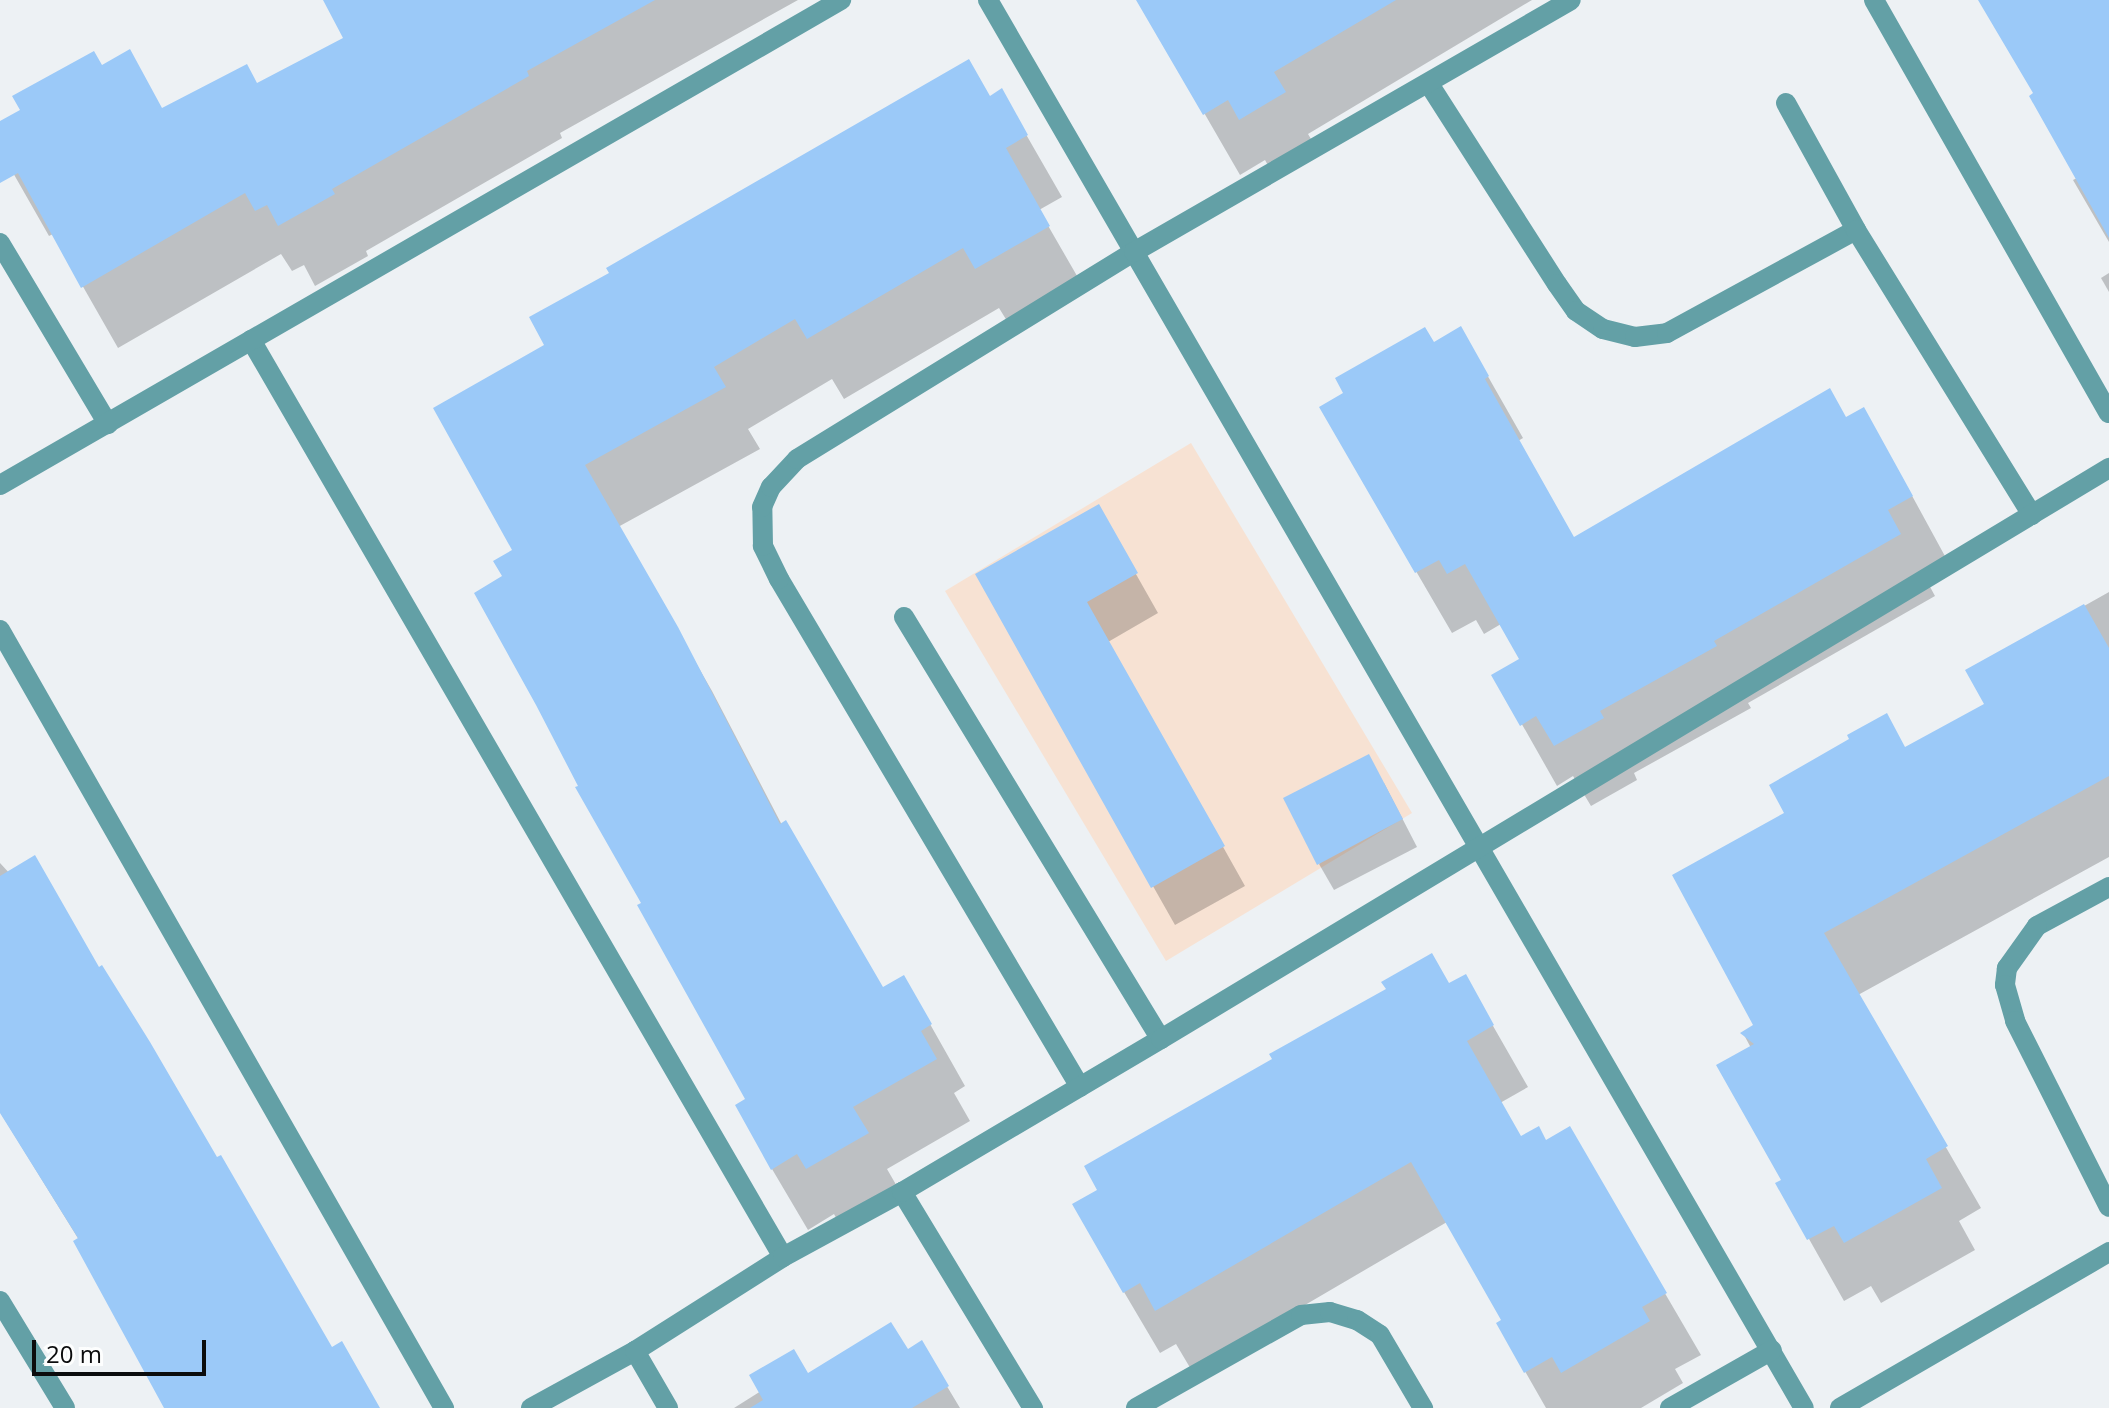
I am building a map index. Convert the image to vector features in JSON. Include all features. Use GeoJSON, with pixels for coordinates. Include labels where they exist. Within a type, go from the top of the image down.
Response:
{"type":"FeatureCollection","features":[{"type":"Feature","properties":{"kind":"street"},"geometry":{"type":"LineString","coordinates":[[0,485],[841,0]]}},
{"type":"Feature","properties":{"kind":"street"},"geometry":{"type":"LineString","coordinates":[[988,0],[1804,1408]]}},
{"type":"Feature","properties":{"kind":"street"},"geometry":{"type":"LineString","coordinates":[[1080,1087],[779,579],[763,546],[762,507],[771,487],[797,459],[1134,252],[1571,0]]}},
{"type":"Feature","properties":{"kind":"street"},"geometry":{"type":"LineString","coordinates":[[1874,0],[2109,413]]}},
{"type":"Feature","properties":{"kind":"street"},"geometry":{"type":"LineString","coordinates":[[1429,84],[1576,311],[1603,329],[1635,337],[1667,333],[1856,230]]}},
{"type":"Feature","properties":{"kind":"street"},"geometry":{"type":"LineString","coordinates":[[1786,103],[1856,230],[2032,515]]}},
{"type":"Feature","properties":{"kind":"street"},"geometry":{"type":"LineString","coordinates":[[0,243],[108,424]]}},
{"type":"Feature","properties":{"kind":"street"},"geometry":{"type":"LineString","coordinates":[[251,340],[783,1257]]}},
{"type":"Feature","properties":{"kind":"street"},"geometry":{"type":"LineString","coordinates":[[531,1408],[635,1351],[783,1257],[902,1192],[1161,1039],[2109,468]]}},
{"type":"Feature","properties":{"kind":"street"},"geometry":{"type":"LineString","coordinates":[[904,617],[1161,1039]]}},
{"type":"Feature","properties":{"kind":"street"},"geometry":{"type":"LineString","coordinates":[[0,630],[444,1408]]}},
{"type":"Feature","properties":{"kind":"street"},"geometry":{"type":"LineString","coordinates":[[2109,887],[2037,926],[2007,968],[2005,985],[2015,1021],[2109,1207]]}},
{"type":"Feature","properties":{"kind":"street"},"geometry":{"type":"LineString","coordinates":[[902,1192],[1033,1408]]}},
{"type":"Feature","properties":{"kind":"street"},"geometry":{"type":"LineString","coordinates":[[1840,1408],[2109,1252]]}},
{"type":"Feature","properties":{"kind":"street"},"geometry":{"type":"LineString","coordinates":[[0,1301],[65,1408]]}},
{"type":"Feature","properties":{"kind":"street"},"geometry":{"type":"LineString","coordinates":[[1136,1408],[1301,1315],[1330,1312],[1357,1320],[1380,1335],[1423,1408]]}},
{"type":"Feature","properties":{"kind":"street"},"geometry":{"type":"LineString","coordinates":[[1670,1408],[1772,1350]]}},
{"type":"Feature","properties":{"kind":"street"},"geometry":{"type":"LineString","coordinates":[[635,1351],[668,1408]]}},
{"type":"Feature","properties":{"kind":"shaded area"},"geometry":{"type":"Polygon","coordinates":[[[1191,443],[1412,813],[1166,961],[945,591],[1191,443]]]}},
{"type":"Feature","properties":{"kind":"building"},"geometry":{"type":"Polygon","coordinates":[[[323,0],[655,0],[527,71],[529,76],[332,189],[335,194],[278,226],[267,205],[255,211],[245,193],[81,288],[18,173],[0,183],[0,121],[20,110],[12,96],[94,51],[102,65],[130,49],[162,108],[247,64],[257,83],[343,38],[323,0]]]}},
{"type":"Feature","properties":{"kind":"building"},"geometry":{"type":"Polygon","coordinates":[[[1136,0],[1396,0],[1274,72],[1286,92],[1239,120],[1228,100],[1203,115],[1136,0]]]}},
{"type":"Feature","properties":{"kind":"building"},"geometry":{"type":"Polygon","coordinates":[[[1978,0],[2109,0],[2109,238],[2029,96],[2033,93],[1978,0]]]}},
{"type":"Feature","properties":{"kind":"building"},"geometry":{"type":"Polygon","coordinates":[[[969,59],[990,96],[1002,88],[1028,135],[1006,148],[1050,226],[975,269],[963,248],[807,339],[795,319],[714,367],[726,387],[585,465],[678,627],[780,824],[786,820],[883,987],[904,975],[932,1024],[921,1031],[937,1059],[853,1107],[869,1133],[806,1169],[797,1154],[771,1170],[735,1105],[745,1099],[637,905],[641,903],[575,787],[578,786],[536,705],[474,593],[502,576],[493,561],[512,550],[433,408],[544,345],[529,317],[609,273],[606,268],[969,59]]]}},
{"type":"Feature","properties":{"kind":"building"},"geometry":{"type":"Polygon","coordinates":[[[1461,326],[1489,376],[1485,379],[1574,537],[1830,388],[1846,417],[1864,407],[1913,496],[1888,510],[1901,534],[1714,641],[1717,646],[1600,711],[1604,718],[1554,746],[1536,716],[1520,726],[1491,675],[1519,659],[1465,564],[1447,574],[1439,560],[1415,573],[1319,407],[1343,393],[1335,378],[1425,327],[1434,342],[1461,326]]]}},
{"type":"Feature","properties":{"kind":"building"},"geometry":{"type":"Polygon","coordinates":[[[1099,504],[1138,573],[1087,602],[1225,846],[1151,888],[975,574],[1099,504]]]}},
{"type":"Feature","properties":{"kind":"building"},"geometry":{"type":"Polygon","coordinates":[[[2084,604],[2109,648],[2109,776],[1824,933],[1948,1146],[1926,1159],[1942,1188],[1844,1243],[1834,1226],[1807,1240],[1775,1183],[1781,1180],[1716,1065],[1754,1044],[1740,1033],[1753,1025],[1672,875],[1784,813],[1769,785],[1849,739],[1847,735],[1887,713],[1905,747],[1984,704],[1965,670],[2084,604]]]}},
{"type":"Feature","properties":{"kind":"building"},"geometry":{"type":"Polygon","coordinates":[[[1369,754],[1403,819],[1317,865],[1283,798],[1369,754]]]}},
{"type":"Feature","properties":{"kind":"building"},"geometry":{"type":"Polygon","coordinates":[[[35,855],[99,967],[102,965],[150,1042],[217,1157],[221,1155],[332,1347],[342,1341],[380,1408],[164,1408],[73,1241],[78,1238],[0,1113],[0,876],[35,855]]]}},
{"type":"Feature","properties":{"kind":"building"},"geometry":{"type":"Polygon","coordinates":[[[1432,953],[1449,983],[1466,974],[1494,1025],[1467,1041],[1521,1136],[1539,1126],[1546,1140],[1570,1126],[1667,1293],[1642,1307],[1650,1321],[1561,1373],[1552,1357],[1524,1373],[1496,1323],[1501,1320],[1411,1162],[1155,1311],[1140,1283],[1123,1293],[1072,1204],[1097,1190],[1084,1166],[1272,1059],[1269,1054],[1386,989],[1381,982],[1432,953]]]}},
{"type":"Feature","properties":{"kind":"building"},"geometry":{"type":"Polygon","coordinates":[[[891,1322],[908,1349],[922,1340],[949,1386],[912,1408],[750,1408],[763,1400],[749,1375],[794,1349],[808,1373],[891,1322]]]}}]}
